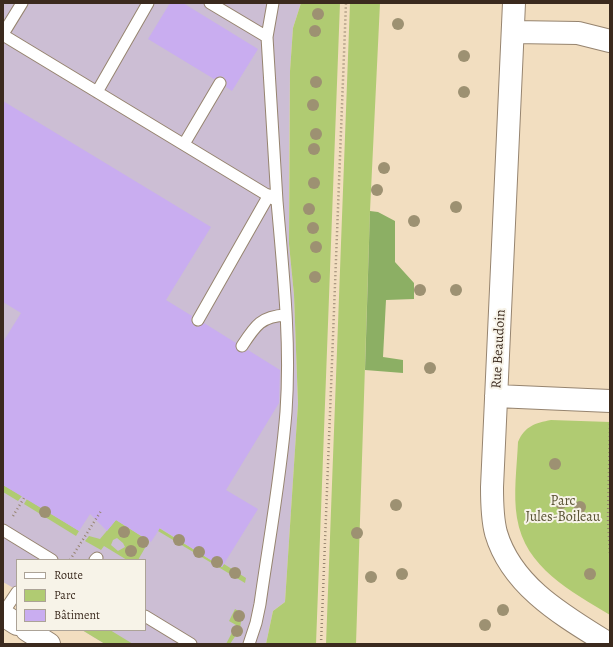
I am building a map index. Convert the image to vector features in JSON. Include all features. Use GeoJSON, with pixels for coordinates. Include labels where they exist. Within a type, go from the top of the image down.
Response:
{"type":"FeatureCollection","features":[{"type":"Feature","properties":{"kind":"street","name":"Rue Beaudoin"},"geometry":{"type":"LineString","coordinates":[[514,3],[514,32],[492,487],[493,517],[496,532],[513,571],[531,590],[608,644]]}},
{"type":"Feature","properties":{"kind":"street"},"geometry":{"type":"LineString","coordinates":[[514,32],[578,33],[610,41]]}},
{"type":"Feature","properties":{"kind":"street"},"geometry":{"type":"LineString","coordinates":[[496,396],[610,401]]}},
{"type":"Feature","properties":{"kind":"street"},"geometry":{"type":"LineString","coordinates":[[3,614],[16,623]]}},
{"type":"Feature","properties":{"kind":"street"},"geometry":{"type":"LineString","coordinates":[[29,631],[49,644]]}},
{"type":"Feature","properties":{"kind":"lane"},"geometry":{"type":"LineString","coordinates":[[22,3],[3,35],[273,198]]}},
{"type":"Feature","properties":{"kind":"lane"},"geometry":{"type":"LineString","coordinates":[[97,92],[148,3]]}},
{"type":"Feature","properties":{"kind":"lane"},"geometry":{"type":"LineString","coordinates":[[210,3],[267,37]]}},
{"type":"Feature","properties":{"kind":"lane"},"geometry":{"type":"LineString","coordinates":[[249,644],[260,604],[281,458],[286,412],[286,315],[273,198],[267,37],[273,3]]}},
{"type":"Feature","properties":{"kind":"lane"},"geometry":{"type":"LineString","coordinates":[[184,144],[220,83]]}},
{"type":"Feature","properties":{"kind":"lane"},"geometry":{"type":"LineString","coordinates":[[198,320],[273,198]]}},
{"type":"Feature","properties":{"kind":"lane"},"geometry":{"type":"LineString","coordinates":[[242,346],[260,322],[274,316],[286,315]]}},
{"type":"Feature","properties":{"kind":"lane"},"geometry":{"type":"LineString","coordinates":[[3,530],[40,557]]}},
{"type":"Feature","properties":{"kind":"lane"},"geometry":{"type":"LineString","coordinates":[[3,614],[16,594]]}},
{"type":"Feature","properties":{"kind":"lane"},"geometry":{"type":"LineString","coordinates":[[146,617],[192,644]]}},
{"type":"Feature","properties":{"kind":"path"},"geometry":{"type":"LineString","coordinates":[[321,644],[346,3]]}},
{"type":"Feature","properties":{"kind":"path"},"geometry":{"type":"LineString","coordinates":[[610,422],[608,519],[610,556]]}},
{"type":"Feature","properties":{"kind":"path"},"geometry":{"type":"LineString","coordinates":[[21,502],[24,498]]}},
{"type":"Feature","properties":{"kind":"path"},"geometry":{"type":"LineString","coordinates":[[71,559],[101,511]]}},
{"type":"Feature","properties":{"kind":"shaded area"},"geometry":{"type":"Polygon","coordinates":[[[3,3],[301,3],[293,28],[290,71],[289,191],[289,244],[294,295],[298,405],[285,602],[273,611],[266,644],[105,644],[84,631],[146,631],[146,559],[16,559],[16,589],[3,582],[3,3]]]}},
{"type":"Feature","properties":{"kind":"green space"},"geometry":{"type":"Polygon","coordinates":[[[301,3],[340,3],[316,644],[266,644],[273,611],[285,602],[298,404],[294,295],[289,244],[290,71],[293,28],[301,3]]]}},
{"type":"Feature","properties":{"kind":"green space"},"geometry":{"type":"Polygon","coordinates":[[[350,3],[380,3],[370,211],[356,644],[326,644],[350,3]]]}},
{"type":"Feature","properties":{"kind":"green space"},"geometry":{"type":"Polygon","coordinates":[[[370,211],[378,212],[395,221],[395,262],[414,283],[414,299],[386,300],[383,357],[403,360],[403,373],[365,370],[370,211]]]}},
{"type":"Feature","properties":{"kind":"green space","name":"Parc Jules-Boileau"},"geometry":{"type":"Polygon","coordinates":[[[551,420],[610,422],[610,615],[580,597],[552,576],[529,551],[522,536],[517,518],[515,499],[518,442],[524,432],[531,426],[540,422],[551,420]]]}},
{"type":"Feature","properties":{"kind":"green space"},"geometry":{"type":"Polygon","coordinates":[[[3,485],[22,496],[18,501],[3,492],[3,485]]]}},
{"type":"Feature","properties":{"kind":"green space"},"geometry":{"type":"Polygon","coordinates":[[[27,499],[79,531],[76,536],[24,504],[27,499]]]}},
{"type":"Feature","properties":{"kind":"green space"},"geometry":{"type":"Polygon","coordinates":[[[116,520],[149,541],[139,559],[125,559],[104,546],[101,550],[85,541],[89,536],[100,539],[116,520]],[[117,538],[113,540],[111,545],[118,551],[125,547],[117,538]]]}},
{"type":"Feature","properties":{"kind":"green space"},"geometry":{"type":"Polygon","coordinates":[[[159,528],[222,567],[224,564],[246,578],[245,583],[158,531],[159,528]]]}},
{"type":"Feature","properties":{"kind":"green space"},"geometry":{"type":"Polygon","coordinates":[[[235,609],[242,613],[240,629],[230,644],[226,644],[236,625],[229,621],[235,609]]]}},
{"type":"Feature","properties":{"kind":"green space"},"geometry":{"type":"Polygon","coordinates":[[[84,631],[112,631],[133,644],[105,644],[84,631]]]}},
{"type":"Feature","properties":{"kind":"building"},"geometry":{"type":"Polygon","coordinates":[[[170,3],[183,3],[258,49],[232,91],[226,87],[227,83],[224,77],[220,76],[214,79],[148,39],[170,3]]]}},
{"type":"Feature","properties":{"kind":"building"},"geometry":{"type":"Polygon","coordinates":[[[3,101],[211,227],[166,300],[192,316],[191,320],[194,326],[198,327],[204,323],[236,343],[236,349],[239,352],[245,352],[248,350],[280,370],[279,403],[226,490],[258,509],[222,567],[160,528],[151,542],[116,520],[107,531],[90,514],[79,531],[3,485],[3,342],[21,313],[3,302],[3,101]]]}}]}
